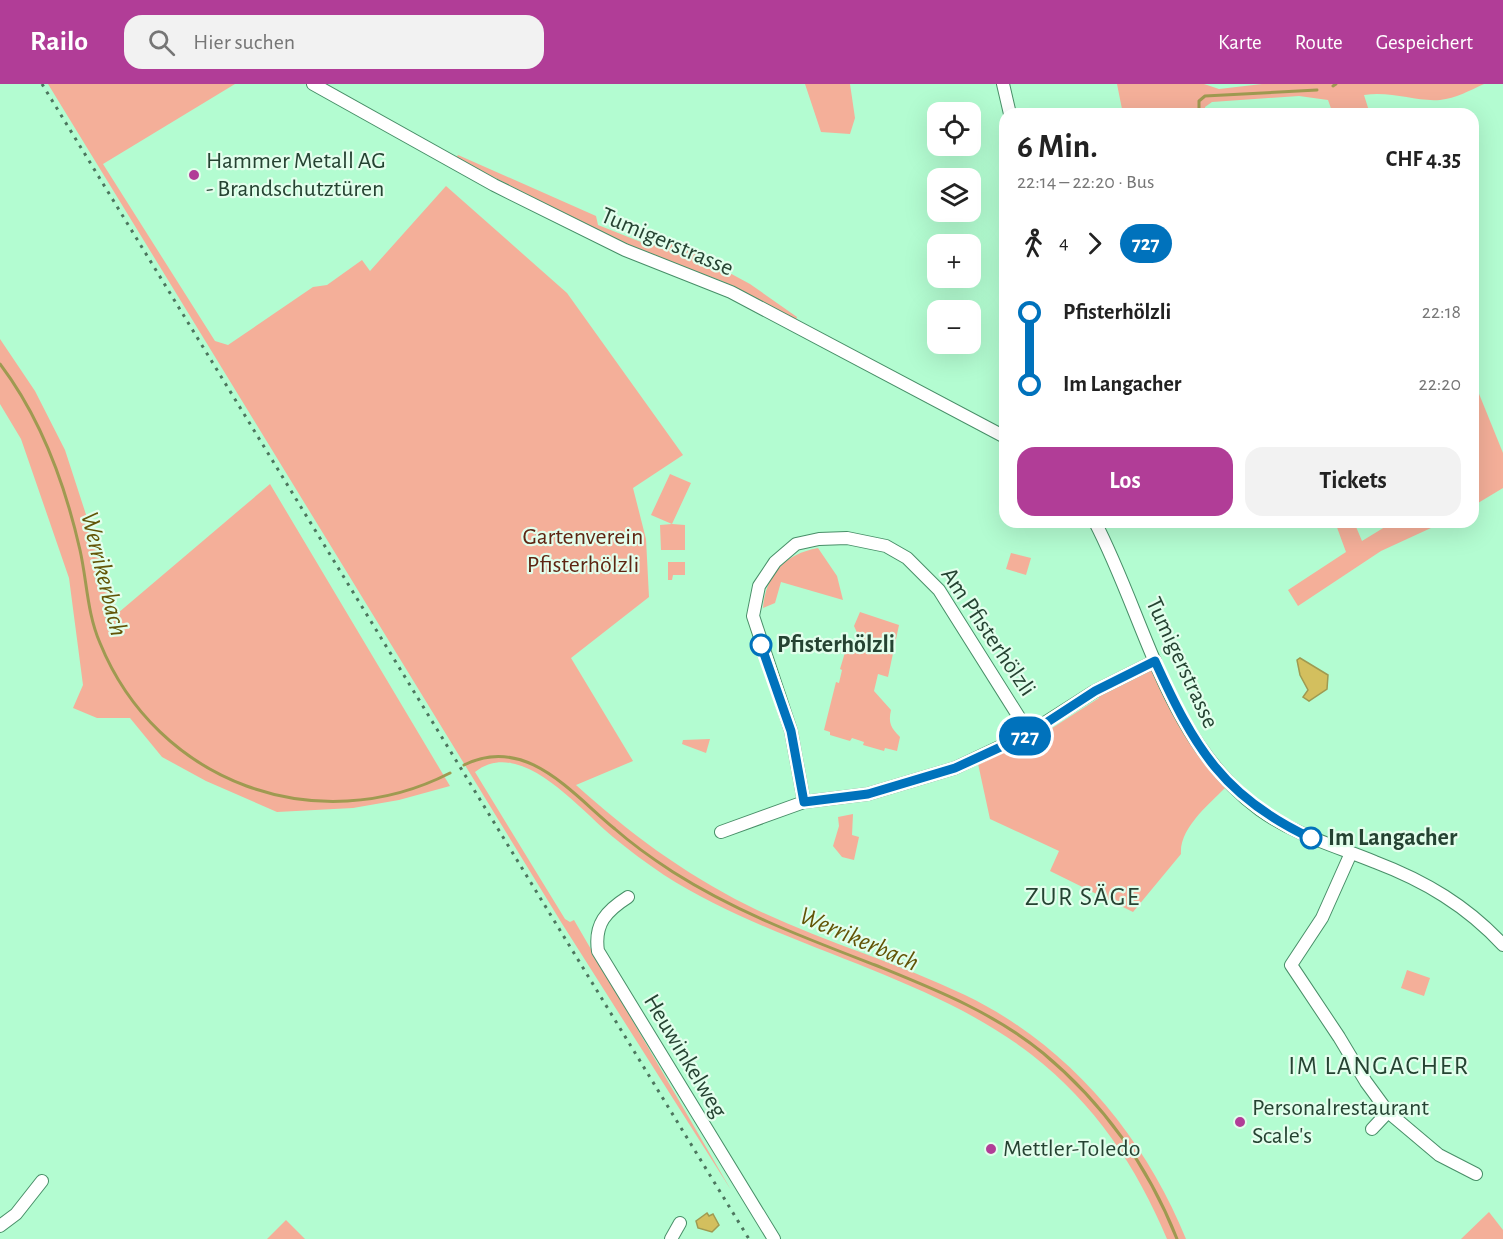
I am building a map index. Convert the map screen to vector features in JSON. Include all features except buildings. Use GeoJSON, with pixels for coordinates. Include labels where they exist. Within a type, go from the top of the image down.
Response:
{"type":"FeatureCollection","features":[{"type":"Feature","properties":{"kind":"street","name":"Tumigerstrasse"},"geometry":{"type":"LineString","coordinates":[[313,84],[494,185],[625,250],[731,292],[999,434]]}},
{"type":"Feature","properties":{"kind":"street"},"geometry":{"type":"LineString","coordinates":[[1003,84],[1009,108]]}},
{"type":"Feature","properties":{"kind":"street","name":"Tumigerstrasse"},"geometry":{"type":"LineString","coordinates":[[1098,528],[1184,725],[1205,756],[1229,784],[1262,811],[1291,828],[1410,876],[1441,892],[1477,919],[1503,945]]}},
{"type":"Feature","properties":{"kind":"street","name":"Am Pfisterhölzli"},"geometry":{"type":"LineString","coordinates":[[804,802],[791,731],[753,616],[759,586],[775,562],[796,544],[819,539],[847,538],[886,546],[907,558],[939,590],[1029,734]]}},
{"type":"Feature","properties":{"kind":"street"},"geometry":{"type":"LineString","coordinates":[[721,832],[804,802],[868,794],[921,779],[977,759],[1029,734],[1095,691],[1155,661]]}},
{"type":"Feature","properties":{"kind":"street"},"geometry":{"type":"LineString","coordinates":[[1352,854],[1322,918],[1291,965],[1340,1037],[1366,1082],[1388,1112],[1439,1155],[1476,1174]]}},
{"type":"Feature","properties":{"kind":"street","name":"Heuwinkelweg"},"geometry":{"type":"LineString","coordinates":[[628,897],[609,909],[604,916],[597,934],[598,951],[774,1239]]}},
{"type":"Feature","properties":{"kind":"street"},"geometry":{"type":"LineString","coordinates":[[1372,1129],[1388,1112]]}},
{"type":"Feature","properties":{"kind":"street"},"geometry":{"type":"LineString","coordinates":[[0,1226],[16,1214],[42,1180]]}},
{"type":"Feature","properties":{"kind":"street"},"geometry":{"type":"LineString","coordinates":[[671,1239],[680,1223]]}},
{"type":"Feature","properties":{"kind":"green space","name":"Gartenverein Pfisterhölzli"},"geometry":{"type":"Polygon","coordinates":[[[48,84],[235,84],[103,164],[215,341],[228,345],[313,287],[327,285],[362,260],[370,271],[446,186],[567,293],[683,455],[633,488],[646,539],[649,597],[571,658],[633,761],[576,785],[657,851],[723,893],[774,918],[965,995],[1002,1015],[1037,1039],[1069,1066],[1125,1129],[1169,1201],[1186,1239],[1167,1239],[1142,1187],[1112,1138],[1075,1094],[1032,1055],[990,1026],[946,1002],[899,981],[755,923],[709,901],[644,861],[548,780],[529,769],[511,763],[492,763],[475,772],[565,919],[570,922],[574,920],[731,1190],[561,922],[48,84]]]}},
{"type":"Feature","properties":{"kind":"green space"},"geometry":{"type":"Polygon","coordinates":[[[805,84],[850,84],[855,118],[850,134],[821,132],[805,84]]]}},
{"type":"Feature","properties":{"kind":"green space"},"geometry":{"type":"Polygon","coordinates":[[[1117,84],[1204,84],[1219,89],[1262,84],[1484,84],[1457,96],[1440,100],[1422,100],[1385,94],[1364,95],[1368,108],[1331,108],[1328,100],[1299,96],[1212,102],[1205,108],[1122,108],[1117,84]]]}},
{"type":"Feature","properties":{"kind":"green space"},"geometry":{"type":"Polygon","coordinates":[[[458,155],[596,216],[598,225],[646,244],[650,230],[750,284],[797,317],[796,320],[722,281],[635,249],[456,158],[458,155]]]}},
{"type":"Feature","properties":{"kind":"green space"},"geometry":{"type":"Polygon","coordinates":[[[0,339],[35,391],[65,450],[118,613],[270,484],[450,786],[399,800],[353,808],[277,812],[206,781],[162,757],[130,718],[97,718],[73,708],[83,685],[69,578],[21,439],[0,404],[0,339]]]}},
{"type":"Feature","properties":{"kind":"green space"},"geometry":{"type":"Polygon","coordinates":[[[1479,394],[1503,453],[1503,488],[1479,502],[1479,394]]]}},
{"type":"Feature","properties":{"kind":"green space"},"geometry":{"type":"Polygon","coordinates":[[[670,474],[691,483],[672,524],[651,515],[670,474]]]}},
{"type":"Feature","properties":{"kind":"green space"},"geometry":{"type":"Polygon","coordinates":[[[660,525],[685,525],[685,550],[661,550],[660,525]]]}},
{"type":"Feature","properties":{"kind":"green space"},"geometry":{"type":"Polygon","coordinates":[[[1337,528],[1357,528],[1362,541],[1383,528],[1431,528],[1381,551],[1298,606],[1288,590],[1346,552],[1337,528]]]}},
{"type":"Feature","properties":{"kind":"green space"},"geometry":{"type":"Polygon","coordinates":[[[818,548],[837,576],[843,600],[781,582],[775,603],[763,608],[768,585],[779,568],[796,555],[818,548]]]}},
{"type":"Feature","properties":{"kind":"green space"},"geometry":{"type":"Polygon","coordinates":[[[1011,553],[1031,558],[1026,575],[1006,569],[1011,553]]]}},
{"type":"Feature","properties":{"kind":"green space"},"geometry":{"type":"Polygon","coordinates":[[[668,562],[685,562],[685,575],[673,575],[672,580],[668,580],[668,562]]]}},
{"type":"Feature","properties":{"kind":"green space"},"geometry":{"type":"Polygon","coordinates":[[[860,612],[899,625],[888,677],[878,674],[874,691],[891,710],[891,725],[900,737],[897,751],[885,748],[884,751],[863,745],[864,742],[852,738],[850,741],[830,735],[830,732],[824,730],[836,682],[839,683],[842,670],[840,669],[846,649],[851,642],[860,639],[854,626],[860,612]]]}},
{"type":"Feature","properties":{"kind":"green space"},"geometry":{"type":"Polygon","coordinates":[[[1155,661],[1229,784],[1191,825],[1185,834],[1181,854],[1133,912],[1050,871],[1059,851],[990,819],[977,759],[1041,726],[1046,732],[1099,698],[1095,691],[1155,661]]]}},
{"type":"Feature","properties":{"kind":"green space"},"geometry":{"type":"Polygon","coordinates":[[[710,739],[706,753],[682,744],[683,740],[710,739]]]}},
{"type":"Feature","properties":{"kind":"green space"},"geometry":{"type":"Polygon","coordinates":[[[853,814],[852,835],[859,837],[854,860],[842,857],[833,846],[839,826],[838,817],[853,814]]]}},
{"type":"Feature","properties":{"kind":"green space"},"geometry":{"type":"Polygon","coordinates":[[[1407,970],[1430,978],[1424,996],[1401,988],[1407,970]]]}},
{"type":"Feature","properties":{"kind":"green space"},"geometry":{"type":"Polygon","coordinates":[[[1489,1212],[1503,1230],[1503,1239],[1461,1239],[1489,1212]]]}},
{"type":"Feature","properties":{"kind":"green space"},"geometry":{"type":"Polygon","coordinates":[[[286,1220],[305,1239],[267,1239],[286,1220]]]}},
{"type":"Feature","properties":{"kind":"shaded area"},"geometry":{"type":"Polygon","coordinates":[[[1300,658],[1328,675],[1327,689],[1309,701],[1303,697],[1308,690],[1300,675],[1297,660],[1300,658]]]}},
{"type":"Feature","properties":{"kind":"shaded area"},"geometry":{"type":"Polygon","coordinates":[[[707,1213],[709,1216],[713,1214],[719,1225],[712,1232],[698,1228],[696,1221],[707,1213]]]}},
{"type":"Feature","properties":{"kind":"waterway"},"geometry":{"type":"LineString","coordinates":[[1199,108],[1199,101],[1205,96],[1317,90]]}},
{"type":"Feature","properties":{"kind":"waterway","name":"Werrikerbach"},"geometry":{"type":"LineString","coordinates":[[0,364],[28,407],[59,476],[74,525],[90,609],[100,643],[126,692],[160,732],[201,764],[246,786],[296,799],[347,801],[399,793],[450,773]]}},
{"type":"Feature","properties":{"kind":"waterway","name":"Werrikerbach"},"geometry":{"type":"LineString","coordinates":[[464,765],[487,757],[508,757],[528,762],[565,785],[643,852],[721,900],[941,993],[983,1013],[1024,1038],[1065,1072],[1122,1137],[1152,1186],[1177,1239]]}},
{"type":"Feature","properties":{"kind":"railway"},"geometry":{"type":"LineString","coordinates":[[42,84],[749,1239]]}},
{"type":"Feature","properties":{"kind":"bus line","name":"727"},"geometry":{"type":"LineString","coordinates":[[761,645],[791,731],[804,802],[868,794],[955,768],[1029,734],[1095,691],[1155,661],[1184,725],[1205,756],[1229,784],[1262,811],[1311,838]]}},
{"type":"Feature","properties":{"kind":"place","name":"Hammer Metall AG - Brandschutztüren"},"geometry":{"type":"Point","coordinates":[194,175]}},
{"type":"Feature","properties":{"kind":"place","name":"Pfisterhölzli"},"geometry":{"type":"Point","coordinates":[761,645]}},
{"type":"Feature","properties":{"kind":"place","name":"Im Langacher"},"geometry":{"type":"Point","coordinates":[1311,838]}},
{"type":"Feature","properties":{"kind":"place","name":"Personalrestaurant Scale's"},"geometry":{"type":"Point","coordinates":[1240,1122]}},
{"type":"Feature","properties":{"kind":"place","name":"Mettler-Toledo"},"geometry":{"type":"Point","coordinates":[991,1149]}},
{"type":"Feature","properties":{"kind":"district","name":"ZUR SÄGE"},"geometry":{"type":"Point","coordinates":[1083,897]}},
{"type":"Feature","properties":{"kind":"district","name":"IM LANGACHER"},"geometry":{"type":"Point","coordinates":[1379,1066]}}]}
